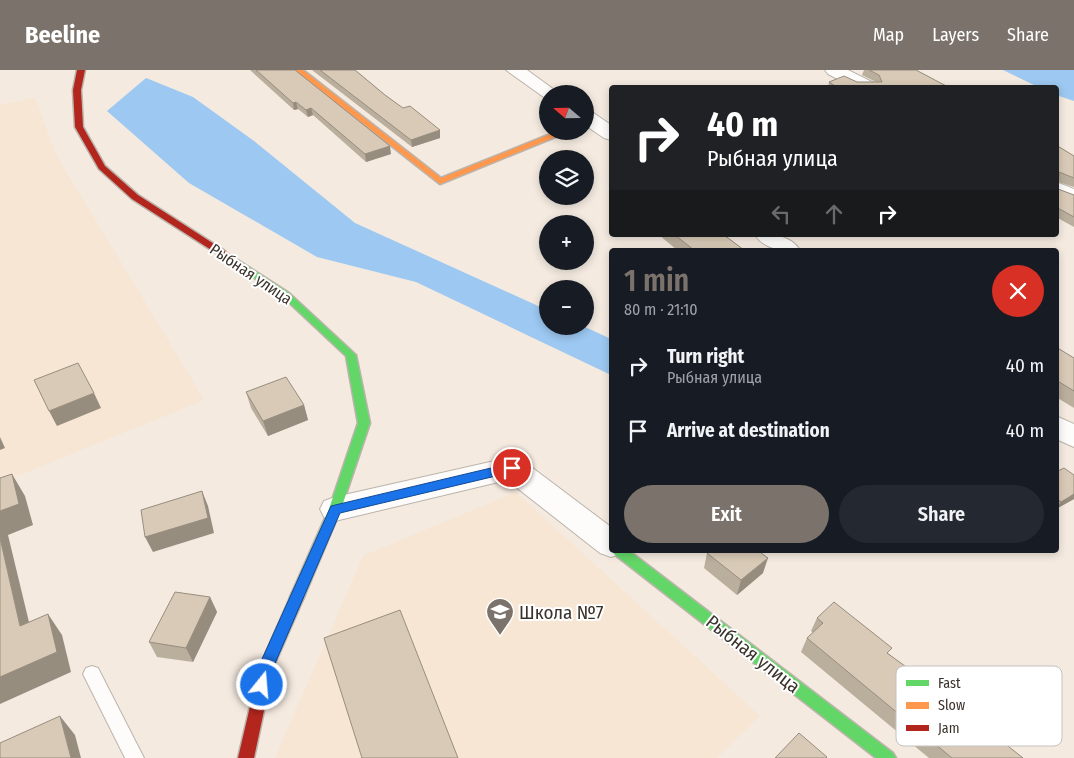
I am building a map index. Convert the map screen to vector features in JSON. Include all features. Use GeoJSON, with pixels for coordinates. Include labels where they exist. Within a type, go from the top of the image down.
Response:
{"type":"FeatureCollection","features":[{"type":"Feature","properties":{"kind":"street","name":"Рыбная улица"},"geometry":{"type":"LineString","coordinates":[[81,70],[76,90],[79,127],[102,167],[135,197],[286,295],[351,355],[364,423],[335,509],[266,668],[246,758]]}},
{"type":"Feature","properties":{"kind":"street"},"geometry":{"type":"LineString","coordinates":[[299,70],[440,181],[543,140]]}},
{"type":"Feature","properties":{"kind":"street"},"geometry":{"type":"LineString","coordinates":[[515,70],[539,86]]}},
{"type":"Feature","properties":{"kind":"street"},"geometry":{"type":"LineString","coordinates":[[834,70],[864,85]]}},
{"type":"Feature","properties":{"kind":"street"},"geometry":{"type":"LineString","coordinates":[[594,124],[609,133]]}},
{"type":"Feature","properties":{"kind":"street"},"geometry":{"type":"LineString","coordinates":[[1059,190],[1074,197]]}},
{"type":"Feature","properties":{"kind":"street"},"geometry":{"type":"LineString","coordinates":[[769,237],[786,248]]}},
{"type":"Feature","properties":{"kind":"street"},"geometry":{"type":"LineString","coordinates":[[1059,428],[1074,437]]}},
{"type":"Feature","properties":{"kind":"street"},"geometry":{"type":"LineString","coordinates":[[335,509],[512,468],[609,542]]}},
{"type":"Feature","properties":{"kind":"street","name":"Рыбная улица"},"geometry":{"type":"LineString","coordinates":[[623,553],[888,758]]}},
{"type":"Feature","properties":{"kind":"lane"},"geometry":{"type":"LineString","coordinates":[[92,674],[135,758]]}},
{"type":"Feature","properties":{"kind":"shaded area"},"geometry":{"type":"Polygon","coordinates":[[[35,98],[55,153],[204,400],[0,483],[0,105],[35,98]]]}},
{"type":"Feature","properties":{"kind":"shaded area","name":"Школа №7"},"geometry":{"type":"Polygon","coordinates":[[[516,492],[760,716],[717,758],[275,758],[363,556],[516,492]]]}},
{"type":"Feature","properties":{"kind":"water"},"geometry":{"type":"Polygon","coordinates":[[[1003,70],[1074,70],[1074,101],[1059,96],[1059,85],[1034,85],[1003,70]]]}},
{"type":"Feature","properties":{"kind":"water"},"geometry":{"type":"Polygon","coordinates":[[[146,78],[193,97],[254,141],[355,223],[539,306],[539,335],[594,335],[594,331],[609,338],[609,374],[416,282],[317,257],[189,183],[107,111],[146,78]]]}},
{"type":"Feature","properties":{"kind":"building"},"geometry":{"type":"Polygon","coordinates":[[[256,70],[295,70],[390,146],[365,154],[311,108],[306,110],[296,102],[293,103],[256,70]]]}},
{"type":"Feature","properties":{"kind":"building"},"geometry":{"type":"Polygon","coordinates":[[[320,70],[355,70],[403,108],[410,106],[440,130],[411,140],[320,70]]]}},
{"type":"Feature","properties":{"kind":"building"},"geometry":{"type":"Polygon","coordinates":[[[869,70],[916,70],[944,85],[834,85],[829,82],[844,76],[857,82],[882,82],[879,75],[869,70]]]}},
{"type":"Feature","properties":{"kind":"building"},"geometry":{"type":"Polygon","coordinates":[[[1059,147],[1074,156],[1074,178],[1059,172],[1059,147]]]}},
{"type":"Feature","properties":{"kind":"building"},"geometry":{"type":"Polygon","coordinates":[[[1059,189],[1074,195],[1074,217],[1059,209],[1059,189]]]}},
{"type":"Feature","properties":{"kind":"building"},"geometry":{"type":"Polygon","coordinates":[[[678,237],[727,237],[741,248],[691,248],[678,237]]]}},
{"type":"Feature","properties":{"kind":"building"},"geometry":{"type":"Polygon","coordinates":[[[1059,349],[1074,358],[1074,391],[1059,382],[1059,349]]]}},
{"type":"Feature","properties":{"kind":"building"},"geometry":{"type":"Polygon","coordinates":[[[78,363],[94,393],[49,411],[34,380],[78,363]]]}},
{"type":"Feature","properties":{"kind":"building"},"geometry":{"type":"Polygon","coordinates":[[[286,377],[304,405],[263,421],[246,392],[286,377]]]}},
{"type":"Feature","properties":{"kind":"building"},"geometry":{"type":"Polygon","coordinates":[[[1064,468],[1074,475],[1074,494],[1061,502],[1059,500],[1059,470],[1064,468]]]}},
{"type":"Feature","properties":{"kind":"building"},"geometry":{"type":"Polygon","coordinates":[[[12,474],[19,504],[0,511],[0,478],[12,474]]]}},
{"type":"Feature","properties":{"kind":"building"},"geometry":{"type":"Polygon","coordinates":[[[202,491],[208,518],[145,537],[141,510],[202,491]]]}},
{"type":"Feature","properties":{"kind":"building"},"geometry":{"type":"Polygon","coordinates":[[[0,538],[20,626],[48,614],[57,652],[0,677],[0,538]]]}},
{"type":"Feature","properties":{"kind":"building"},"geometry":{"type":"Polygon","coordinates":[[[707,553],[761,553],[768,558],[741,580],[707,553]]]}},
{"type":"Feature","properties":{"kind":"building"},"geometry":{"type":"Polygon","coordinates":[[[175,592],[210,597],[186,648],[149,642],[175,592]]]}},
{"type":"Feature","properties":{"kind":"building"},"geometry":{"type":"Polygon","coordinates":[[[834,602],[892,648],[887,653],[905,666],[896,666],[896,712],[807,638],[823,623],[817,618],[834,602]]]}},
{"type":"Feature","properties":{"kind":"building"},"geometry":{"type":"Polygon","coordinates":[[[400,610],[458,758],[362,758],[324,638],[400,610]]]}},
{"type":"Feature","properties":{"kind":"building"},"geometry":{"type":"Polygon","coordinates":[[[60,716],[71,758],[0,758],[0,743],[60,716]]]}},
{"type":"Feature","properties":{"kind":"building"},"geometry":{"type":"Polygon","coordinates":[[[799,733],[827,757],[775,758],[799,733]]]}},
{"type":"Feature","properties":{"kind":"building"},"geometry":{"type":"Polygon","coordinates":[[[938,746],[1008,746],[1023,758],[952,758],[938,746]]]}},
{"type":"Feature","properties":{"kind":"traffic: fast"},"geometry":{"type":"LineString","coordinates":[[222,253],[286,295],[351,355],[364,423],[335,509],[297,597]]}},
{"type":"Feature","properties":{"kind":"traffic: fast"},"geometry":{"type":"LineString","coordinates":[[623,553],[888,758]]}},
{"type":"Feature","properties":{"kind":"traffic: slow"},"geometry":{"type":"LineString","coordinates":[[299,70],[440,181],[543,140]]}},
{"type":"Feature","properties":{"kind":"traffic: jam"},"geometry":{"type":"LineString","coordinates":[[81,70],[77,90],[79,127],[102,167],[135,197],[222,253]]}},
{"type":"Feature","properties":{"kind":"traffic: jam"},"geometry":{"type":"LineString","coordinates":[[246,758],[266,668],[297,597]]}},
{"type":"Feature","properties":{"kind":"place","name":"Школа №7"},"geometry":{"type":"Point","coordinates":[500,636]}},
{"type":"Feature","properties":{"kind":"route"},"geometry":{"type":"LineString","coordinates":[[262,685],[266,668],[335,509],[512,468]]}}]}
